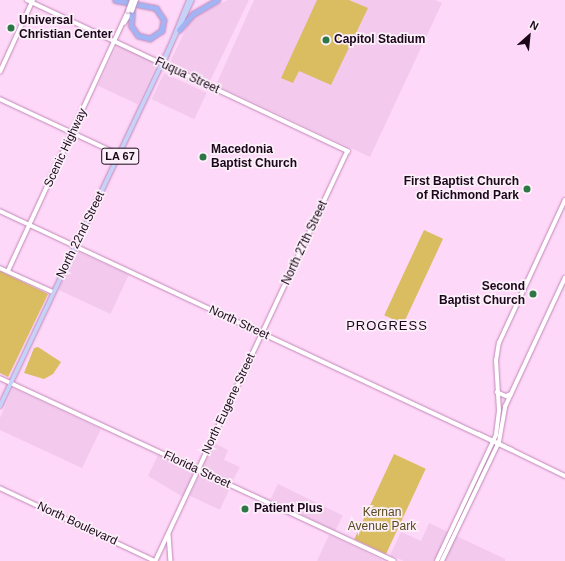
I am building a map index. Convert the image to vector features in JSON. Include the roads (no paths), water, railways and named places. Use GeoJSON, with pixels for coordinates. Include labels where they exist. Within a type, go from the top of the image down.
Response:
{"type":"FeatureCollection","features":[{"type":"Feature","properties":{"kind":"highway"},"geometry":{"type":"LineString","coordinates":[[115,0],[156,8],[164,20],[162,32],[150,39],[138,36],[131,26],[130,11]]}},
{"type":"Feature","properties":{"kind":"highway"},"geometry":{"type":"LineString","coordinates":[[180,30],[196,11],[217,0]]}},
{"type":"Feature","properties":{"kind":"main road","name":"North 22nd Street"},"geometry":{"type":"LineString","coordinates":[[0,406],[75,246],[180,30],[189,0]]}},
{"type":"Feature","properties":{"kind":"main road","name":"North 22nd Street"},"geometry":{"type":"LineString","coordinates":[[163,64],[187,7],[192,0]]}},
{"type":"Feature","properties":{"kind":"street","name":"Fuqua Street"},"geometry":{"type":"LineString","coordinates":[[26,0],[32,1],[348,152]]}},
{"type":"Feature","properties":{"kind":"street","name":"Scenic Highway"},"geometry":{"type":"LineString","coordinates":[[130,11],[132,0]]}},
{"type":"Feature","properties":{"kind":"street","name":"Scenic Highway"},"geometry":{"type":"LineString","coordinates":[[8,271],[116,42],[123,24],[136,0]]}},
{"type":"Feature","properties":{"kind":"street"},"geometry":{"type":"LineString","coordinates":[[0,72],[32,1]]}},
{"type":"Feature","properties":{"kind":"street"},"geometry":{"type":"LineString","coordinates":[[0,99],[120,155]]}},
{"type":"Feature","properties":{"kind":"street","name":"North 27th Street"},"geometry":{"type":"LineString","coordinates":[[262,334],[348,152]]}},
{"type":"Feature","properties":{"kind":"street"},"geometry":{"type":"LineString","coordinates":[[437,561],[497,432],[496,361],[499,343],[565,200]]}},
{"type":"Feature","properties":{"kind":"street","name":"North Street"},"geometry":{"type":"LineString","coordinates":[[0,211],[494,441],[565,476]]}},
{"type":"Feature","properties":{"kind":"street"},"geometry":{"type":"LineString","coordinates":[[0,268],[53,292]]}},
{"type":"Feature","properties":{"kind":"street"},"geometry":{"type":"LineString","coordinates":[[442,561],[498,443],[504,412],[565,278]]}},
{"type":"Feature","properties":{"kind":"street","name":"North Eugene Street"},"geometry":{"type":"LineString","coordinates":[[155,561],[262,334]]}},
{"type":"Feature","properties":{"kind":"street","name":"Florida Street"},"geometry":{"type":"LineString","coordinates":[[0,378],[394,561]]}},
{"type":"Feature","properties":{"kind":"street"},"geometry":{"type":"LineString","coordinates":[[497,392],[506,396],[512,393]]}},
{"type":"Feature","properties":{"kind":"street"},"geometry":{"type":"LineString","coordinates":[[488,437],[497,432]]}},
{"type":"Feature","properties":{"kind":"street","name":"North Street"},"geometry":{"type":"LineString","coordinates":[[479,434],[494,441]]}},
{"type":"Feature","properties":{"kind":"street","name":"North Boulevard"},"geometry":{"type":"LineString","coordinates":[[0,488],[155,561]]}},
{"type":"Feature","properties":{"kind":"street"},"geometry":{"type":"LineString","coordinates":[[168,534],[171,561]]}},
{"type":"Feature","properties":{"kind":"place","name":"Universal Christian Center"},"geometry":{"type":"Point","coordinates":[11,28]}},
{"type":"Feature","properties":{"kind":"place","name":"Capitol Stadium"},"geometry":{"type":"Point","coordinates":[326,40]}},
{"type":"Feature","properties":{"kind":"place","name":"Macedonia Baptist Church"},"geometry":{"type":"Point","coordinates":[203,157]}},
{"type":"Feature","properties":{"kind":"place","name":"First Baptist Church of Richmond Park"},"geometry":{"type":"Point","coordinates":[527,189]}},
{"type":"Feature","properties":{"kind":"place","name":"Second Baptist Church"},"geometry":{"type":"Point","coordinates":[533,294]}},
{"type":"Feature","properties":{"kind":"place","name":"Patient Plus"},"geometry":{"type":"Point","coordinates":[245,509]}},
{"type":"Feature","properties":{"kind":"district","name":"PROGRESS"},"geometry":{"type":"Point","coordinates":[387,326]}},
{"type":"Feature","properties":{"kind":"park label","name":"Kernan Avenue Park"},"geometry":{"type":"Point","coordinates":[382,520]}}]}
